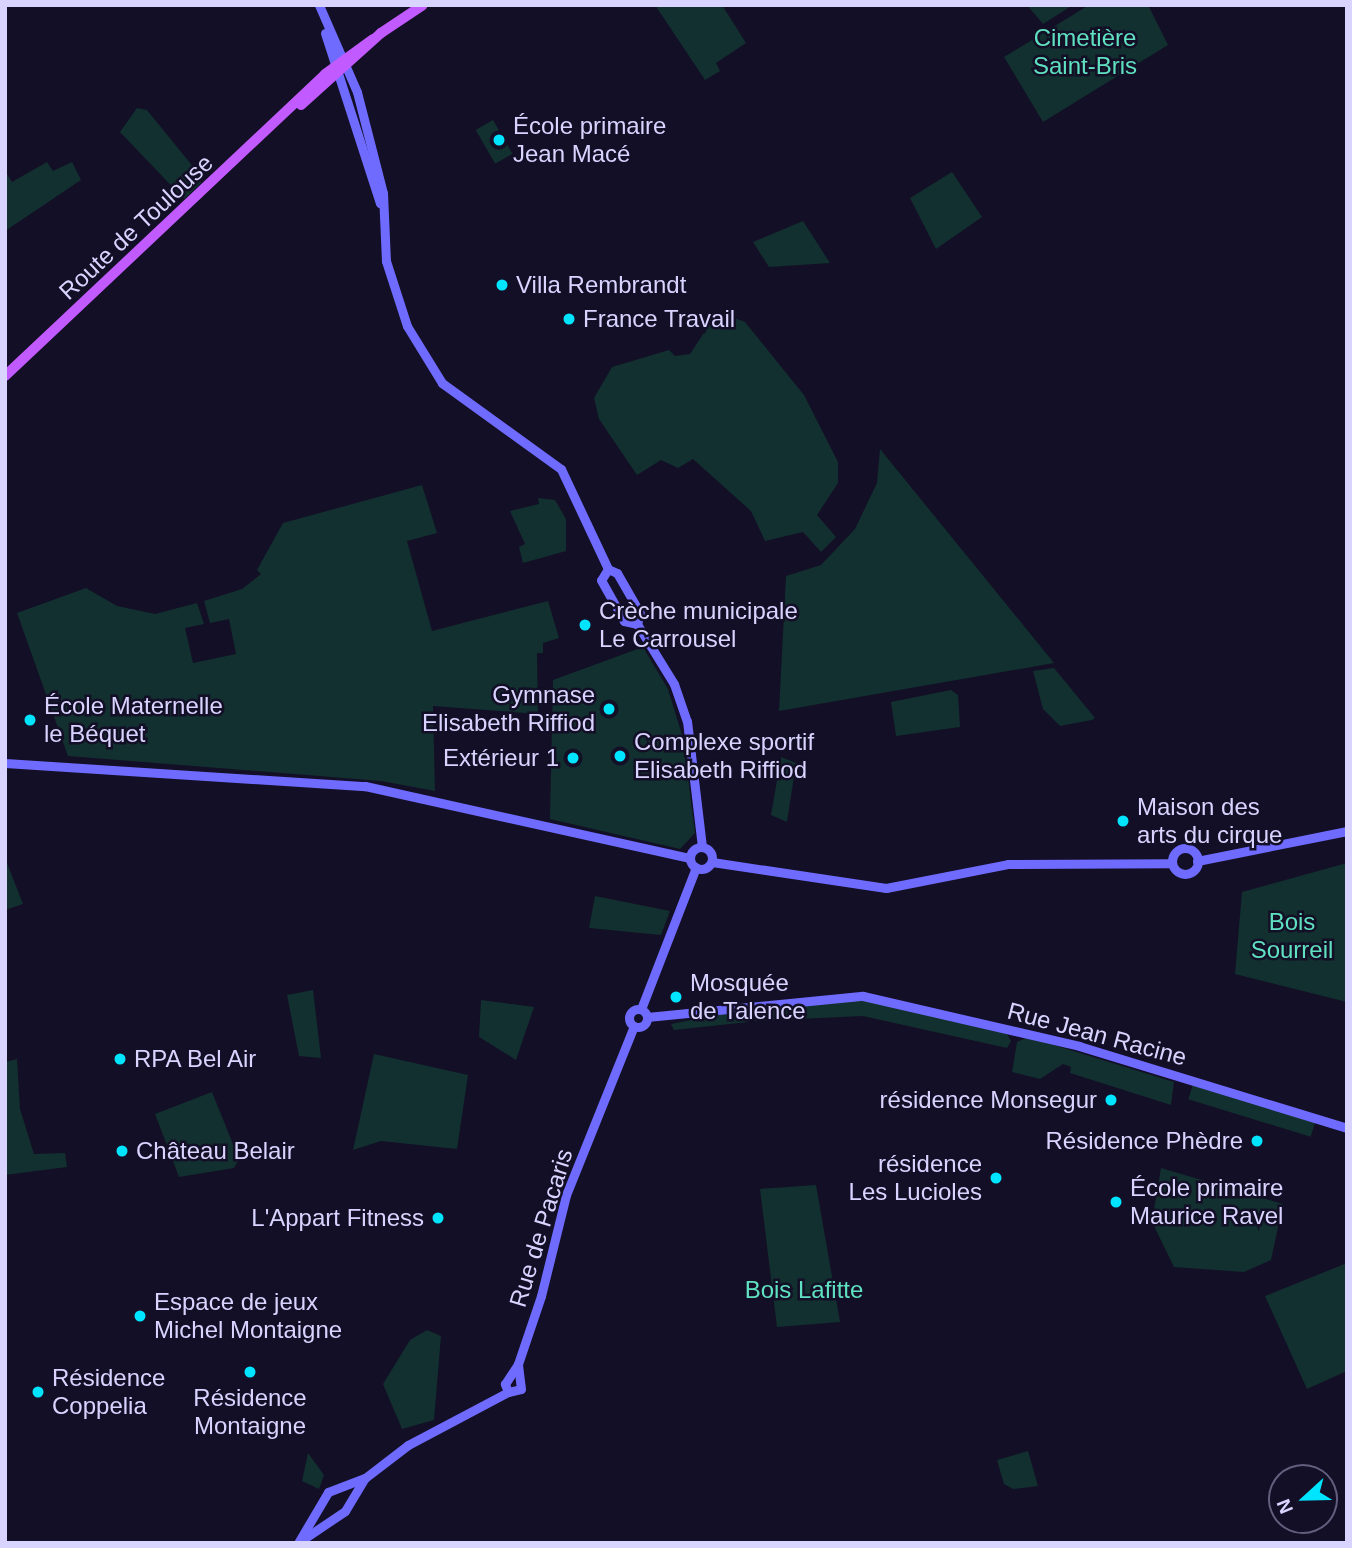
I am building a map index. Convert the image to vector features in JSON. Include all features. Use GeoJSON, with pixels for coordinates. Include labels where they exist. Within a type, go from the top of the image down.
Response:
{"type":"FeatureCollection","features":[{"type":"Feature","properties":{"kind":"main road","name":"Route de Toulouse"},"geometry":{"type":"LineString","coordinates":[[5,376],[342,64],[423,5]]}},
{"type":"Feature","properties":{"kind":"street"},"geometry":{"type":"LineString","coordinates":[[317,5],[342,64],[382,208],[394,293],[423,357],[465,403],[561,469],[608,569],[617,573],[640,613],[637,624],[684,711],[702,847],[712,862]]}},
{"type":"Feature","properties":{"kind":"street"},"geometry":{"type":"LineString","coordinates":[[608,569],[601,580],[625,623],[637,624]]}},
{"type":"Feature","properties":{"kind":"street"},"geometry":{"type":"LineString","coordinates":[[5,763],[74,771],[108,767],[385,789],[691,858],[696,867],[644,1013],[634,1026]]}},
{"type":"Feature","properties":{"kind":"street"},"geometry":{"type":"LineString","coordinates":[[696,867],[712,862],[886,888],[1008,864],[1172,863],[1186,874],[1198,861],[1347,831]]}},
{"type":"Feature","properties":{"kind":"street"},"geometry":{"type":"LineString","coordinates":[[691,858],[702,847]]}},
{"type":"Feature","properties":{"kind":"street"},"geometry":{"type":"LineString","coordinates":[[1172,863],[1184,849],[1198,861]]}},
{"type":"Feature","properties":{"kind":"street","name":"Rue Jean Racine"},"geometry":{"type":"LineString","coordinates":[[644,1013],[833,994],[876,998],[1079,1046],[1347,1128]]}},
{"type":"Feature","properties":{"kind":"street","name":"Rue de Pacaris"},"geometry":{"type":"LineString","coordinates":[[508,1378],[518,1364],[566,1195],[634,1026],[630,1014],[644,1013]]}},
{"type":"Feature","properties":{"kind":"street","name":"Rue de Pacaris"},"geometry":{"type":"LineString","coordinates":[[518,1364],[522,1381]]}},
{"type":"Feature","properties":{"kind":"street"},"geometry":{"type":"LineString","coordinates":[[299,1542],[323,1507],[325,1494],[365,1478],[408,1445],[508,1392],[519,1392],[522,1381],[508,1378],[508,1392]]}},
{"type":"Feature","properties":{"kind":"street"},"geometry":{"type":"LineString","coordinates":[[299,1542],[334,1515],[365,1478]]}},
{"type":"Feature","properties":{"kind":"street"},"geometry":{"type":"LineString","coordinates":[[338,1490],[348,1501]]}},
{"type":"Feature","properties":{"kind":"street"},"geometry":{"type":"LineString","coordinates":[[323,1507],[334,1515]]}},
{"type":"Feature","properties":{"kind":"green space"},"geometry":{"type":"Polygon","coordinates":[[[655,5],[722,5],[746,43],[716,63],[720,71],[705,80],[655,5]]]}},
{"type":"Feature","properties":{"kind":"green space"},"geometry":{"type":"Polygon","coordinates":[[[1027,5],[1073,5],[1043,24],[1027,5]]]}},
{"type":"Feature","properties":{"kind":"green space","name":"Cimetière Saint-Bris"},"geometry":{"type":"Polygon","coordinates":[[[1089,5],[1148,5],[1168,45],[1043,122],[1004,57],[1089,5]]]}},
{"type":"Feature","properties":{"kind":"green space"},"geometry":{"type":"Polygon","coordinates":[[[137,108],[147,110],[199,174],[201,183],[184,199],[120,132],[137,108]]]}},
{"type":"Feature","properties":{"kind":"green space"},"geometry":{"type":"Polygon","coordinates":[[[493,120],[512,154],[495,164],[476,130],[493,120]]]}},
{"type":"Feature","properties":{"kind":"green space"},"geometry":{"type":"Polygon","coordinates":[[[47,162],[53,171],[72,162],[81,180],[5,231],[5,171],[12,182],[47,162]]]}},
{"type":"Feature","properties":{"kind":"green space"},"geometry":{"type":"Polygon","coordinates":[[[952,172],[982,217],[936,249],[910,198],[952,172]]]}},
{"type":"Feature","properties":{"kind":"green space"},"geometry":{"type":"Polygon","coordinates":[[[803,221],[830,263],[769,267],[753,242],[803,221]]]}},
{"type":"Feature","properties":{"kind":"green space"},"geometry":{"type":"Polygon","coordinates":[[[729,316],[745,322],[804,395],[838,462],[838,483],[817,515],[836,537],[821,552],[803,532],[765,541],[751,511],[693,459],[678,468],[661,460],[637,475],[599,419],[594,398],[612,367],[669,350],[675,356],[690,354],[713,319],[729,316]]]}},
{"type":"Feature","properties":{"kind":"green space"},"geometry":{"type":"Polygon","coordinates":[[[880,449],[1054,663],[779,711],[786,576],[821,565],[855,529],[877,483],[880,449]]]}},
{"type":"Feature","properties":{"kind":"green space"},"geometry":{"type":"Polygon","coordinates":[[[422,485],[437,533],[407,541],[432,631],[548,601],[559,638],[543,643],[543,653],[537,653],[538,714],[433,706],[435,791],[381,781],[68,756],[17,613],[86,588],[117,606],[155,614],[197,603],[204,624],[185,628],[193,663],[236,654],[229,619],[210,623],[204,601],[242,589],[261,574],[257,570],[283,523],[422,485]]]}},
{"type":"Feature","properties":{"kind":"green space"},"geometry":{"type":"Polygon","coordinates":[[[538,498],[555,500],[566,519],[566,551],[523,563],[519,547],[525,544],[510,511],[539,504],[538,498]]]}},
{"type":"Feature","properties":{"kind":"green space","name":"Complexe sportif Elisabeth Riffiod"},"geometry":{"type":"Polygon","coordinates":[[[643,647],[668,689],[683,738],[695,833],[680,849],[550,819],[553,680],[643,647]]]}},
{"type":"Feature","properties":{"kind":"green space"},"geometry":{"type":"Polygon","coordinates":[[[1054,668],[1095,718],[1060,726],[1043,709],[1033,671],[1054,668]]]}},
{"type":"Feature","properties":{"kind":"green space"},"geometry":{"type":"Polygon","coordinates":[[[951,690],[958,695],[960,727],[896,736],[891,702],[951,690]]]}},
{"type":"Feature","properties":{"kind":"green space"},"geometry":{"type":"Polygon","coordinates":[[[781,757],[796,763],[787,822],[771,815],[781,757]]]}},
{"type":"Feature","properties":{"kind":"green space"},"geometry":{"type":"Polygon","coordinates":[[[5,858],[23,904],[5,910],[5,858]]]}},
{"type":"Feature","properties":{"kind":"green space","name":"Bois Sourreil"},"geometry":{"type":"Polygon","coordinates":[[[1347,863],[1347,1002],[1235,974],[1242,892],[1347,863]]]}},
{"type":"Feature","properties":{"kind":"green space"},"geometry":{"type":"Polygon","coordinates":[[[595,896],[670,911],[661,935],[589,928],[595,896]]]}},
{"type":"Feature","properties":{"kind":"green space"},"geometry":{"type":"Polygon","coordinates":[[[313,990],[321,1058],[299,1056],[287,995],[313,990]]]}},
{"type":"Feature","properties":{"kind":"green space"},"geometry":{"type":"Polygon","coordinates":[[[481,1000],[534,1007],[516,1060],[479,1037],[481,1000]]]}},
{"type":"Feature","properties":{"kind":"green space"},"geometry":{"type":"Polygon","coordinates":[[[863,1000],[1007,1034],[1011,1041],[1007,1048],[863,1016],[755,1021],[754,1009],[863,1000]]]}},
{"type":"Feature","properties":{"kind":"green space"},"geometry":{"type":"Polygon","coordinates":[[[747,1009],[748,1022],[674,1030],[671,1024],[747,1009]]]}},
{"type":"Feature","properties":{"kind":"green space"},"geometry":{"type":"Polygon","coordinates":[[[1028,1037],[1174,1082],[1171,1105],[1070,1073],[1071,1067],[1063,1064],[1040,1079],[1012,1072],[1017,1042],[1028,1037]]]}},
{"type":"Feature","properties":{"kind":"green space"},"geometry":{"type":"Polygon","coordinates":[[[374,1054],[468,1075],[457,1149],[381,1141],[353,1150],[374,1054]]]}},
{"type":"Feature","properties":{"kind":"green space"},"geometry":{"type":"Polygon","coordinates":[[[17,1059],[20,1109],[34,1154],[65,1153],[67,1167],[5,1175],[5,1062],[17,1059]]]}},
{"type":"Feature","properties":{"kind":"green space"},"geometry":{"type":"Polygon","coordinates":[[[1193,1084],[1315,1121],[1311,1137],[1188,1099],[1193,1084]]]}},
{"type":"Feature","properties":{"kind":"green space"},"geometry":{"type":"Polygon","coordinates":[[[212,1092],[239,1159],[234,1168],[179,1177],[155,1114],[212,1092]]]}},
{"type":"Feature","properties":{"kind":"green space"},"geometry":{"type":"Polygon","coordinates":[[[1161,1168],[1283,1204],[1271,1260],[1244,1272],[1174,1267],[1152,1222],[1161,1168]]]}},
{"type":"Feature","properties":{"kind":"green space","name":"Bois Lafitte"},"geometry":{"type":"Polygon","coordinates":[[[816,1185],[840,1322],[777,1327],[760,1189],[816,1185]]]}},
{"type":"Feature","properties":{"kind":"green space"},"geometry":{"type":"Polygon","coordinates":[[[1347,1263],[1347,1371],[1307,1389],[1265,1296],[1347,1263]]]}},
{"type":"Feature","properties":{"kind":"green space"},"geometry":{"type":"Polygon","coordinates":[[[427,1330],[441,1336],[434,1420],[402,1429],[383,1384],[410,1340],[427,1330]]]}},
{"type":"Feature","properties":{"kind":"green space"},"geometry":{"type":"Polygon","coordinates":[[[1028,1451],[1038,1486],[1013,1489],[1004,1484],[997,1460],[1028,1451]]]}},
{"type":"Feature","properties":{"kind":"green space"},"geometry":{"type":"Polygon","coordinates":[[[308,1453],[324,1475],[319,1489],[302,1481],[308,1453]]]}},
{"type":"Feature","properties":{"kind":"place","name":"École primaire Jean Macé"},"geometry":{"type":"Point","coordinates":[499,140]}},
{"type":"Feature","properties":{"kind":"place","name":"Villa Rembrandt"},"geometry":{"type":"Point","coordinates":[502,285]}},
{"type":"Feature","properties":{"kind":"place","name":"France Travail"},"geometry":{"type":"Point","coordinates":[569,319]}},
{"type":"Feature","properties":{"kind":"place","name":"Crèche municipale Le Carrousel"},"geometry":{"type":"Point","coordinates":[585,625]}},
{"type":"Feature","properties":{"kind":"place","name":"Gymnase Elisabeth Riffiod"},"geometry":{"type":"Point","coordinates":[609,709]}},
{"type":"Feature","properties":{"kind":"place","name":"École Maternelle le Béquet"},"geometry":{"type":"Point","coordinates":[30,720]}},
{"type":"Feature","properties":{"kind":"place","name":"Complexe sportif Elisabeth Riffiod"},"geometry":{"type":"Point","coordinates":[620,756]}},
{"type":"Feature","properties":{"kind":"place","name":"Extérieur 1"},"geometry":{"type":"Point","coordinates":[573,758]}},
{"type":"Feature","properties":{"kind":"place","name":"Maison des arts du cirque"},"geometry":{"type":"Point","coordinates":[1123,821]}},
{"type":"Feature","properties":{"kind":"place","name":"Mosquée de Talence"},"geometry":{"type":"Point","coordinates":[676,997]}},
{"type":"Feature","properties":{"kind":"place","name":"RPA Bel Air"},"geometry":{"type":"Point","coordinates":[120,1059]}},
{"type":"Feature","properties":{"kind":"place","name":"résidence Monsegur"},"geometry":{"type":"Point","coordinates":[1111,1100]}},
{"type":"Feature","properties":{"kind":"place","name":"Résidence Phèdre"},"geometry":{"type":"Point","coordinates":[1257,1141]}},
{"type":"Feature","properties":{"kind":"place","name":"Château Belair"},"geometry":{"type":"Point","coordinates":[122,1151]}},
{"type":"Feature","properties":{"kind":"place","name":"résidence Les Lucioles"},"geometry":{"type":"Point","coordinates":[996,1178]}},
{"type":"Feature","properties":{"kind":"place","name":"École primaire Maurice Ravel"},"geometry":{"type":"Point","coordinates":[1116,1202]}},
{"type":"Feature","properties":{"kind":"place","name":"L'Appart Fitness"},"geometry":{"type":"Point","coordinates":[438,1218]}},
{"type":"Feature","properties":{"kind":"place","name":"Espace de jeux Michel Montaigne"},"geometry":{"type":"Point","coordinates":[140,1316]}},
{"type":"Feature","properties":{"kind":"place","name":"Résidence Montaigne"},"geometry":{"type":"Point","coordinates":[250,1372]}},
{"type":"Feature","properties":{"kind":"place","name":"Résidence Coppelia"},"geometry":{"type":"Point","coordinates":[38,1392]}}]}
